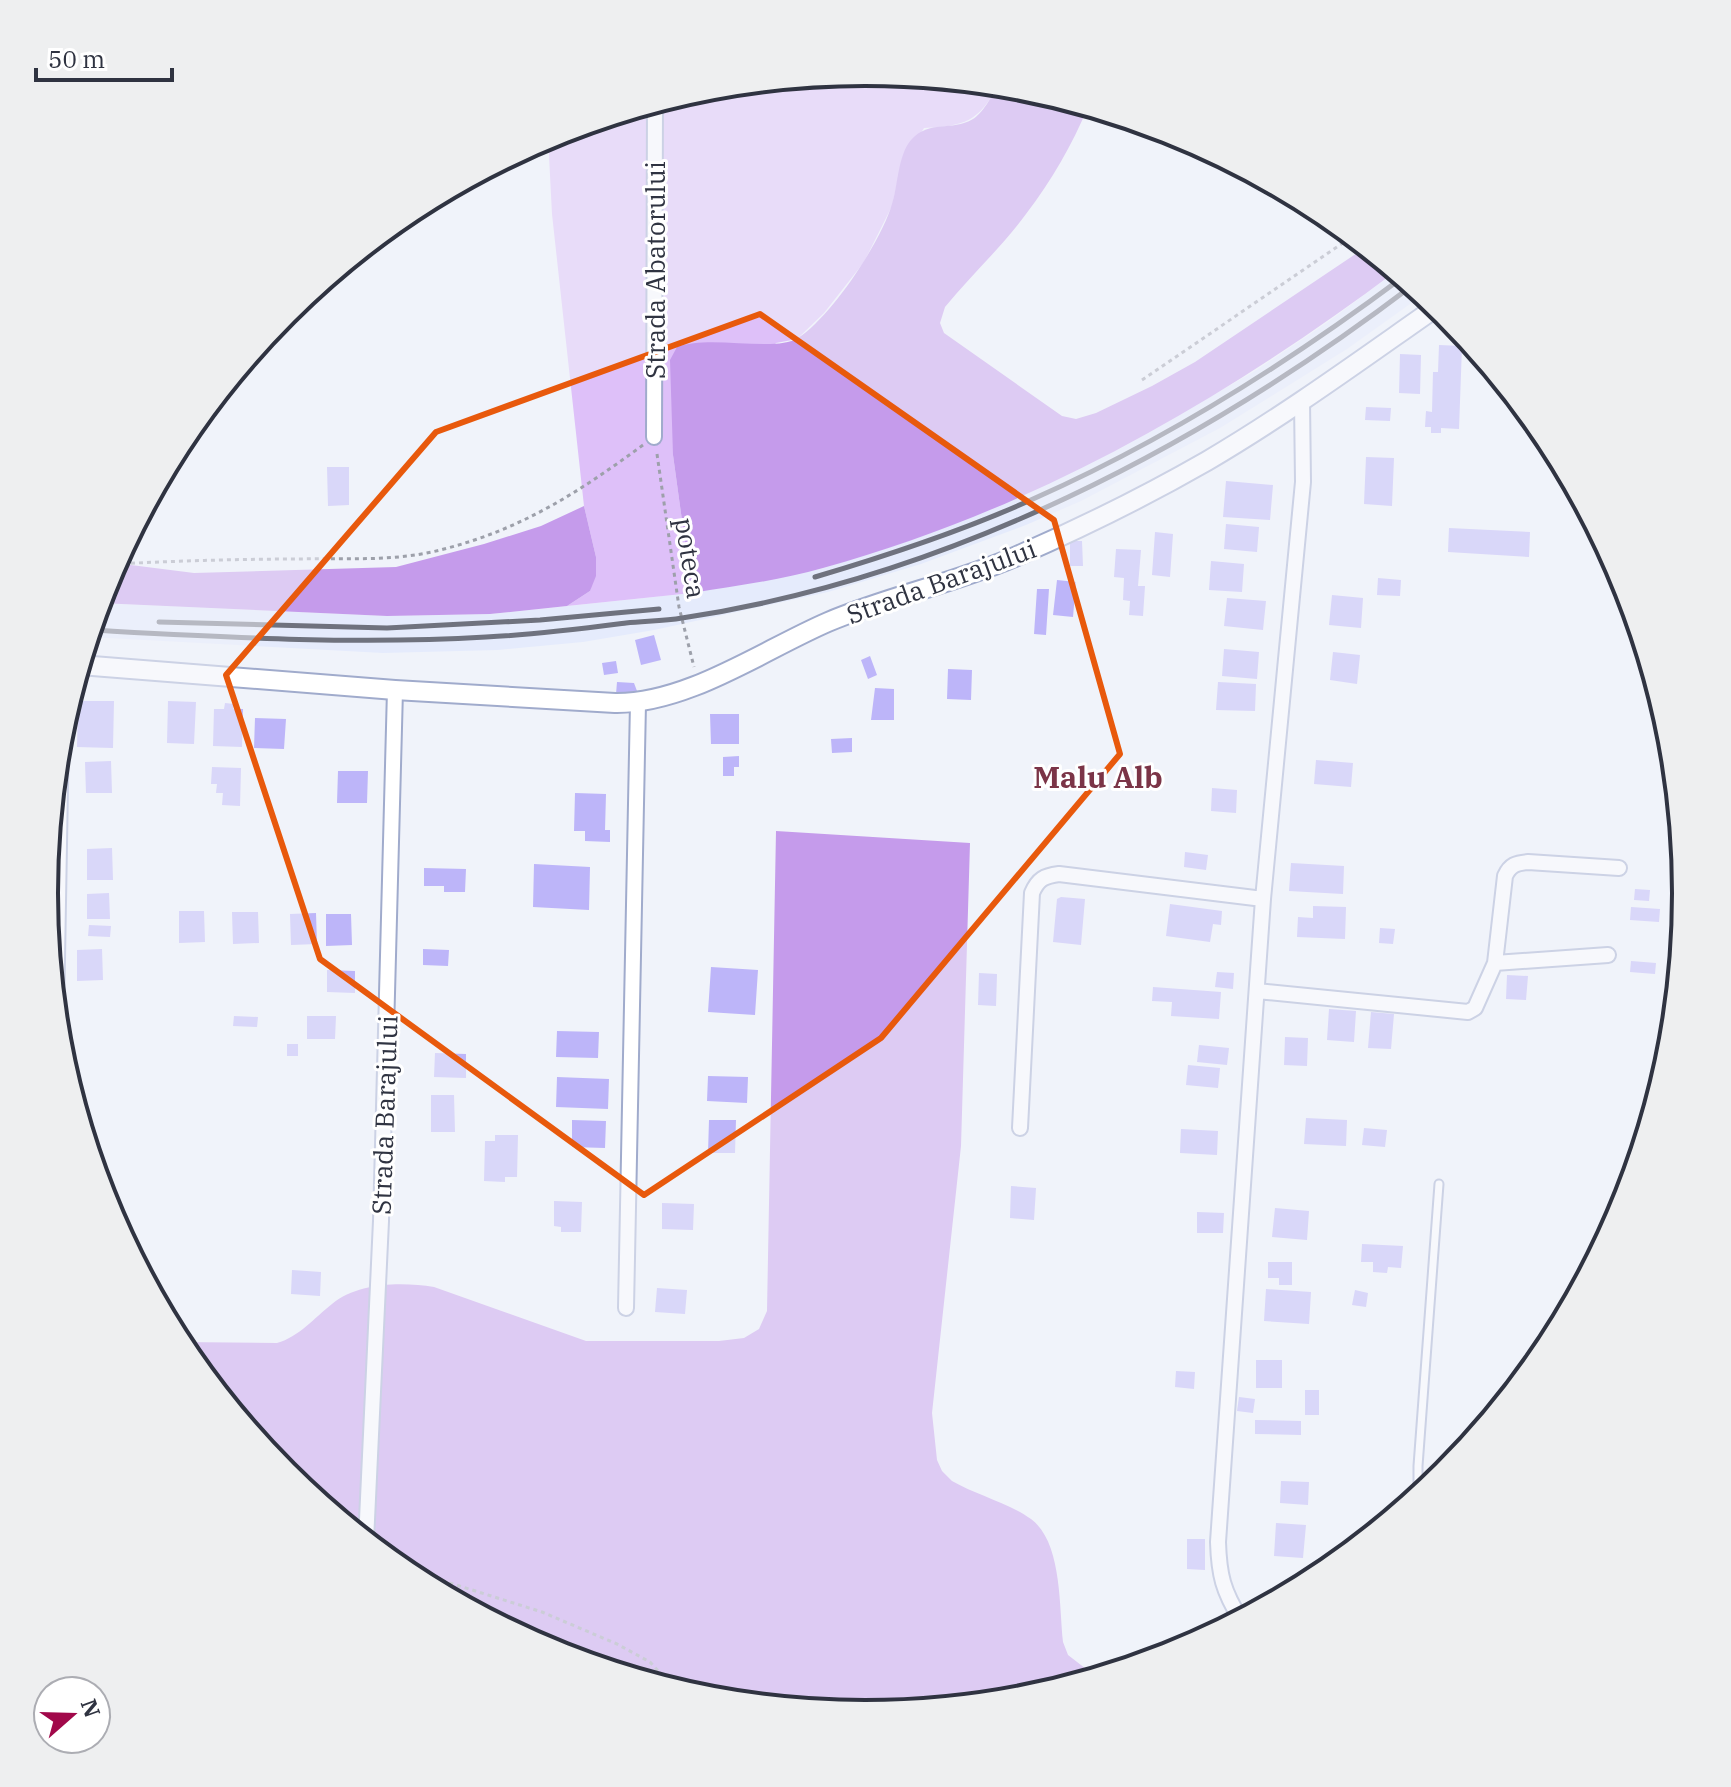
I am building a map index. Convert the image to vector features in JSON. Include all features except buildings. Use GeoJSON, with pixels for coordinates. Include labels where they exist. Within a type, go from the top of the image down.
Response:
{"type":"FeatureCollection","features":[{"type":"Feature","properties":{"kind":"street","name":"Strada Abatorului"},"geometry":{"type":"LineString","coordinates":[[654,437],[655,115]]}},
{"type":"Feature","properties":{"kind":"street","name":"Strada Barajului"},"geometry":{"type":"LineString","coordinates":[[92,666],[395,690],[638,703],[674,695],[837,618],[1013,558],[1072,531],[1206,461],[1302,401],[1427,314]]}},
{"type":"Feature","properties":{"kind":"street"},"geometry":{"type":"LineString","coordinates":[[1236,1611],[1219,1573],[1218,1542],[1263,899],[1303,482],[1302,401]]}},
{"type":"Feature","properties":{"kind":"street","name":"Strada Barajului"},"geometry":{"type":"LineString","coordinates":[[367,1528],[381,1221],[395,690]]}},
{"type":"Feature","properties":{"kind":"street"},"geometry":{"type":"LineString","coordinates":[[626,1308],[638,703]]}},
{"type":"Feature","properties":{"kind":"street"},"geometry":{"type":"LineString","coordinates":[[1257,991],[1468,1012],[1475,1008],[1495,963],[1508,868],[1528,862],[1619,868]]}},
{"type":"Feature","properties":{"kind":"street"},"geometry":{"type":"LineString","coordinates":[[1020,1128],[1032,893],[1036,883],[1044,876],[1059,874],[1263,899]]}},
{"type":"Feature","properties":{"kind":"street"},"geometry":{"type":"LineString","coordinates":[[1495,963],[1608,955]]}},
{"type":"Feature","properties":{"kind":"lane"},"geometry":{"type":"LineString","coordinates":[[1418,1482],[1439,1184]]}},
{"type":"Feature","properties":{"kind":"path"},"geometry":{"type":"LineString","coordinates":[[1142,380],[1343,243]]}},
{"type":"Feature","properties":{"kind":"path"},"geometry":{"type":"LineString","coordinates":[[129,563],[200,559],[378,558],[442,550],[499,532],[565,500],[654,437]]}},
{"type":"Feature","properties":{"kind":"path","name":"poteca"},"geometry":{"type":"LineString","coordinates":[[654,437],[679,607],[699,684]]}},
{"type":"Feature","properties":{"kind":"path"},"geometry":{"type":"LineString","coordinates":[[442,1580],[542,1612],[617,1644],[650,1662],[661,1674]]}},
{"type":"Feature","properties":{"kind":"highlighted area"},"geometry":{"type":"Polygon","coordinates":[[[760,314],[1054,520],[1120,754],[881,1038],[644,1195],[320,959],[226,675],[436,432],[760,314]]]}},
{"type":"Feature","properties":{"kind":"shaded area"},"geometry":{"type":"Polygon","coordinates":[[[813,88],[918,88],[991,97],[969,120],[950,126],[924,128],[901,165],[892,206],[864,262],[824,313],[797,339],[776,343],[673,455],[692,593],[567,606],[590,591],[596,557],[584,506],[552,214],[549,150],[657,114],[760,93],[813,88]]]}},
{"type":"Feature","properties":{"kind":"shaded area"},"geometry":{"type":"Polygon","coordinates":[[[991,97],[1023,102],[1083,117],[1068,149],[1026,214],[945,307],[940,323],[944,333],[1062,416],[1076,419],[1096,413],[1152,386],[1195,362],[1357,253],[1387,277],[1263,364],[1194,407],[1051,483],[901,544],[823,568],[692,593],[673,455],[670,360],[677,347],[707,342],[774,344],[798,338],[811,328],[853,277],[877,238],[892,204],[901,162],[911,140],[926,130],[973,119],[991,97]]]}},
{"type":"Feature","properties":{"kind":"shaded area"},"geometry":{"type":"Polygon","coordinates":[[[1387,277],[1414,301],[1347,349],[1220,428],[1081,501],[921,564],[828,592],[654,630],[583,642],[498,650],[383,653],[100,638],[112,604],[387,616],[490,614],[692,593],[820,569],[910,540],[1015,499],[1121,448],[1255,371],[1387,277]]]}},
{"type":"Feature","properties":{"kind":"shaded area"},"geometry":{"type":"Polygon","coordinates":[[[584,506],[596,557],[596,576],[590,591],[567,606],[490,614],[387,616],[112,604],[128,565],[194,573],[396,567],[541,526],[584,506]]]}},
{"type":"Feature","properties":{"kind":"shaded area"},"geometry":{"type":"Polygon","coordinates":[[[776,831],[970,843],[961,1146],[932,1413],[937,1460],[952,1481],[1022,1513],[1041,1529],[1054,1558],[1063,1642],[1068,1655],[1087,1669],[971,1694],[866,1701],[813,1699],[708,1685],[606,1658],[556,1640],[508,1618],[417,1565],[333,1501],[258,1426],[194,1342],[277,1343],[299,1332],[332,1304],[355,1291],[395,1284],[434,1287],[586,1341],[719,1341],[744,1338],[759,1329],[767,1311],[776,831]]]}},
{"type":"Feature","properties":{"kind":"railway"},"geometry":{"type":"LineString","coordinates":[[815,577],[980,522],[1130,452],[1270,370],[1394,283]]}},
{"type":"Feature","properties":{"kind":"railway"},"geometry":{"type":"LineString","coordinates":[[102,631],[288,639],[437,639],[521,635],[675,619],[781,599],[879,572],[974,538],[1068,497],[1159,451],[1246,400],[1404,292]]}},
{"type":"Feature","properties":{"kind":"railway"},"geometry":{"type":"LineString","coordinates":[[159,622],[387,628],[540,620],[659,609]]}},
{"type":"Feature","properties":{"kind":"district","name":"Malu Alb"},"geometry":{"type":"Point","coordinates":[1098,776]}}]}
